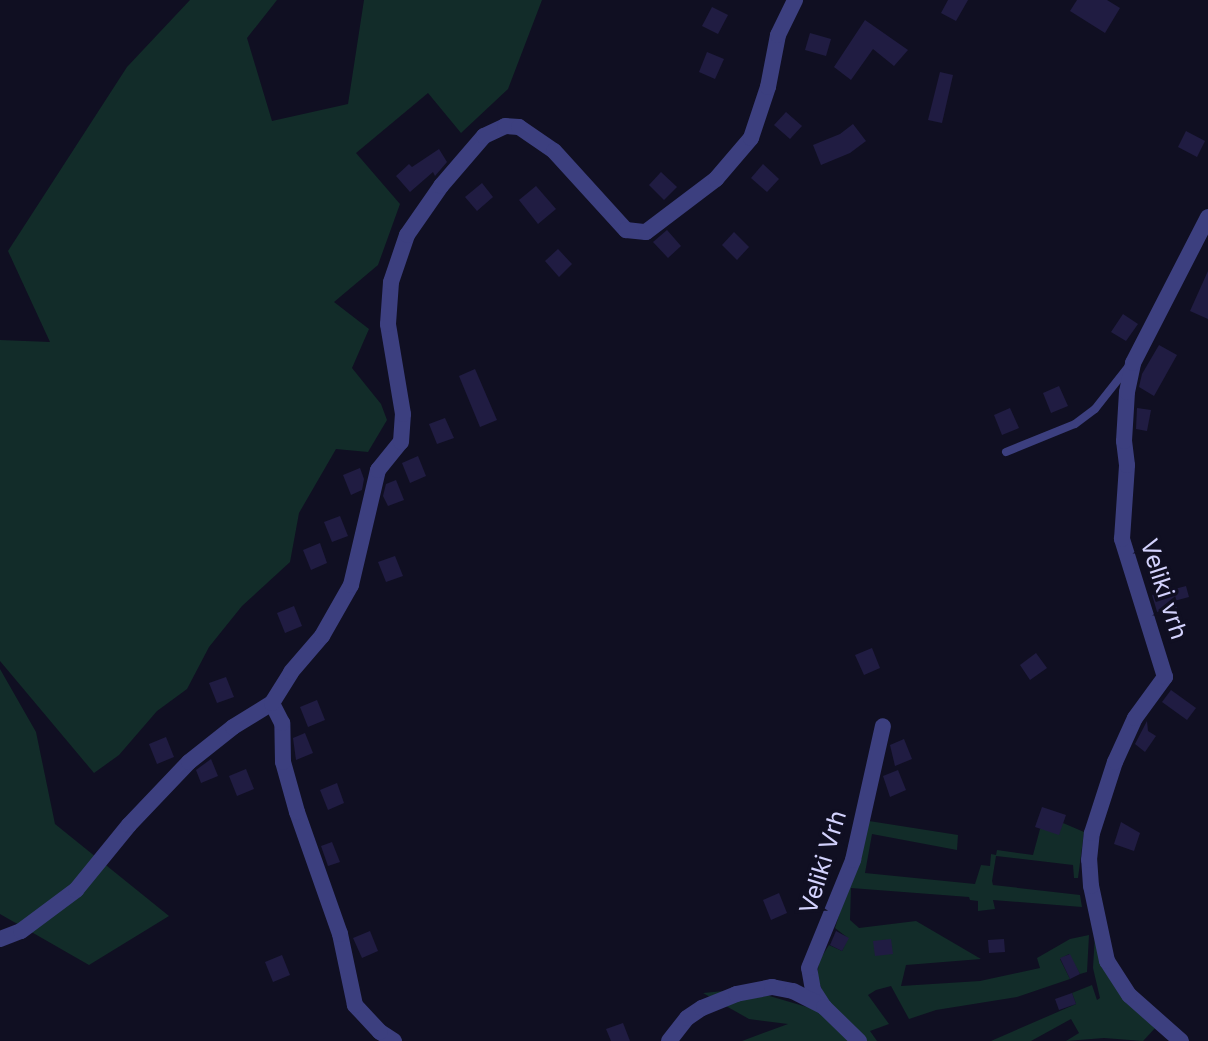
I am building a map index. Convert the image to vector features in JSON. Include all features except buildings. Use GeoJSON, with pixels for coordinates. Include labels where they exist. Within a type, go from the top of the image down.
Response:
{"type":"FeatureCollection","features":[{"type":"Feature","properties":{"kind":"street"},"geometry":{"type":"LineString","coordinates":[[0,939],[21,931],[76,890],[129,825],[189,762],[233,727],[272,703],[291,672],[322,636],[351,585],[378,470],[401,442],[403,414],[388,324],[391,282],[407,235],[441,186],[484,136],[505,126],[519,127],[554,151],[626,230],[646,232],[716,179],[751,138],[768,87],[778,35],[795,0]]}},
{"type":"Feature","properties":{"kind":"street","name":"Veliki vrh"},"geometry":{"type":"LineString","coordinates":[[1181,1041],[1141,1008],[1117,980],[1102,947],[1091,886],[1092,833],[1115,762],[1135,718],[1165,677],[1122,539],[1127,465],[1124,426],[1133,363],[1208,217]]}},
{"type":"Feature","properties":{"kind":"street"},"geometry":{"type":"LineString","coordinates":[[272,703],[282,723],[283,762],[340,934],[355,1005],[380,1032],[394,1041]]}},
{"type":"Feature","properties":{"kind":"street","name":"Veliki Vrh"},"geometry":{"type":"LineString","coordinates":[[824,1007],[813,990],[809,968],[853,860],[883,726]]}},
{"type":"Feature","properties":{"kind":"street"},"geometry":{"type":"LineString","coordinates":[[669,1041],[687,1018],[702,1008],[759,988],[793,991],[824,1007],[859,1041]]}},
{"type":"Feature","properties":{"kind":"lane"},"geometry":{"type":"LineString","coordinates":[[1006,452],[1075,424],[1095,409],[1117,377],[1133,363]]}},
{"type":"Feature","properties":{"kind":"green space"},"geometry":{"type":"Polygon","coordinates":[[[190,0],[277,0],[247,38],[272,121],[348,104],[364,0],[542,0],[508,89],[461,133],[428,93],[356,153],[400,204],[378,265],[334,302],[369,329],[352,368],[381,404],[387,420],[368,452],[336,449],[299,513],[290,562],[242,606],[209,647],[187,689],[157,711],[119,755],[94,773],[0,661],[0,340],[50,342],[8,251],[127,67],[190,0]]]}},
{"type":"Feature","properties":{"kind":"green space"},"geometry":{"type":"Polygon","coordinates":[[[0,669],[36,732],[55,824],[169,916],[89,965],[0,914],[0,669]]]}},
{"type":"Feature","properties":{"kind":"green space"},"geometry":{"type":"Polygon","coordinates":[[[869,821],[958,835],[957,850],[872,834],[865,873],[975,884],[981,865],[990,866],[991,854],[996,855],[997,850],[1033,855],[1040,829],[1063,823],[1084,832],[1078,878],[1074,878],[1073,865],[996,856],[992,881],[993,885],[1080,895],[1082,907],[993,900],[995,909],[978,911],[978,901],[969,897],[851,888],[850,920],[859,928],[916,921],[981,959],[906,965],[901,986],[980,981],[1040,968],[1037,958],[1070,939],[1089,935],[1087,972],[1080,974],[1069,954],[1060,959],[1070,979],[1017,997],[936,1010],[909,1019],[891,986],[876,990],[868,995],[889,1024],[870,1031],[877,1041],[864,1041],[827,1003],[817,977],[819,961],[829,945],[842,951],[848,938],[835,928],[869,821]]]}},
{"type":"Feature","properties":{"kind":"green space"},"geometry":{"type":"Polygon","coordinates":[[[1095,934],[1158,1025],[1143,1041],[1104,1038],[1066,1041],[1079,1033],[1071,1019],[1031,1041],[991,1041],[1076,1004],[1072,993],[1092,985],[1097,1000],[1100,998],[1093,968],[1095,934]]]}},
{"type":"Feature","properties":{"kind":"green space"},"geometry":{"type":"Polygon","coordinates":[[[746,989],[817,1010],[850,1041],[742,1041],[788,1024],[749,1019],[703,993],[746,989]]]}}]}
